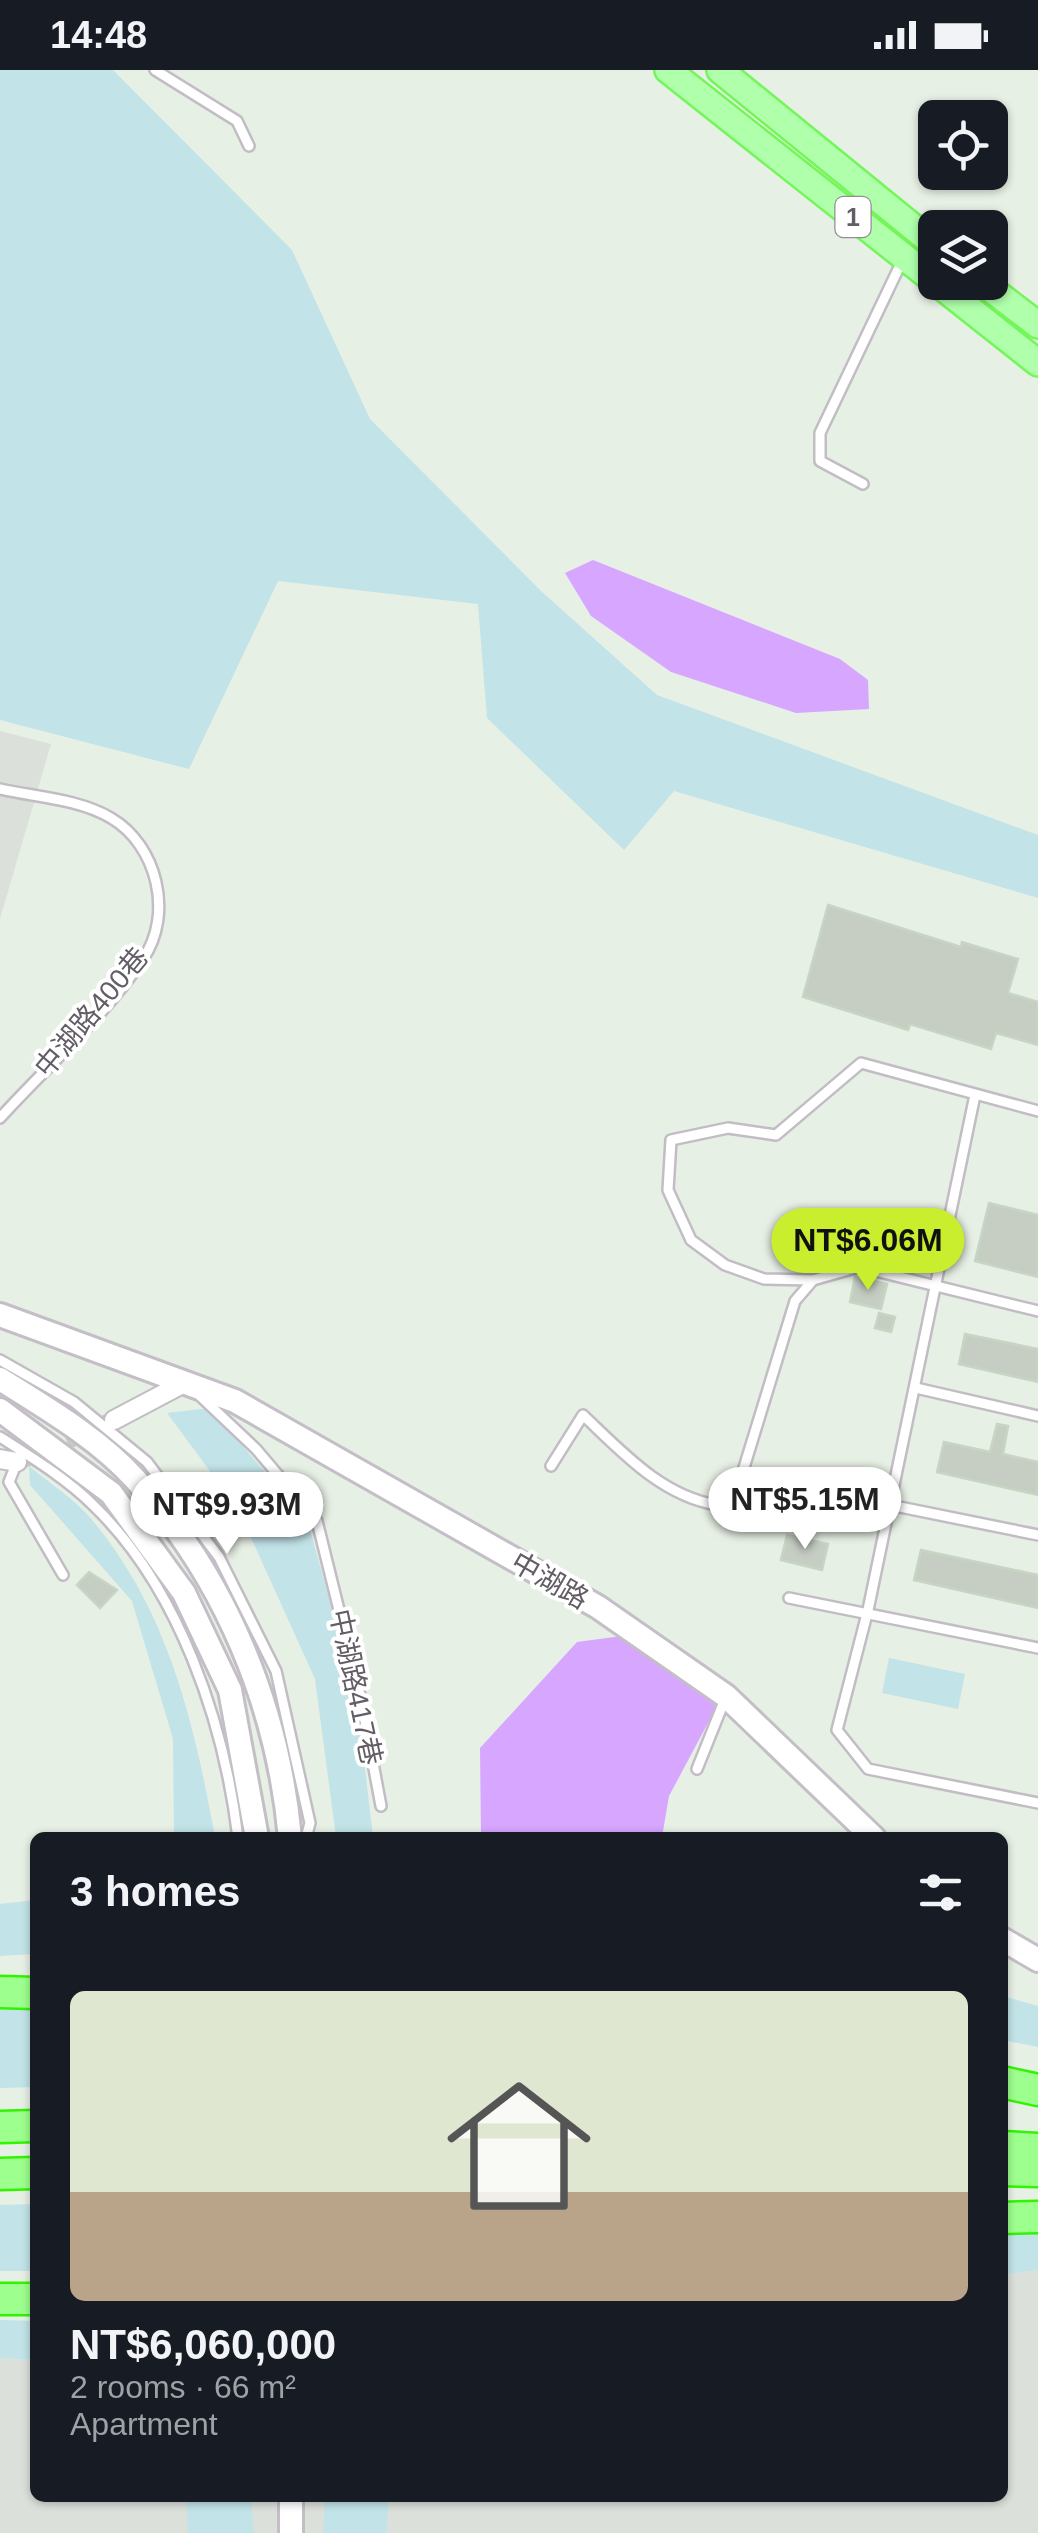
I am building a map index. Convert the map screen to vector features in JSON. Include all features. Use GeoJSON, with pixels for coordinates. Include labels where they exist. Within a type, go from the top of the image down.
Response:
{"type":"FeatureCollection","features":[{"type":"Feature","properties":{"kind":"highway"},"geometry":{"type":"LineString","coordinates":[[0,1992],[30,1993]]}},
{"type":"Feature","properties":{"kind":"highway"},"geometry":{"type":"LineString","coordinates":[[1008,2083],[1038,2090]]}},
{"type":"Feature","properties":{"kind":"highway"},"geometry":{"type":"LineString","coordinates":[[0,2127],[30,2126]]}},
{"type":"Feature","properties":{"kind":"highway"},"geometry":{"type":"LineString","coordinates":[[1008,2148],[1038,2150]]}},
{"type":"Feature","properties":{"kind":"highway"},"geometry":{"type":"LineString","coordinates":[[1008,2170],[1038,2171]]}},
{"type":"Feature","properties":{"kind":"highway"},"geometry":{"type":"LineString","coordinates":[[0,2174],[30,2173]]}},
{"type":"Feature","properties":{"kind":"highway"},"geometry":{"type":"LineString","coordinates":[[1008,2218],[1038,2218]]}},
{"type":"Feature","properties":{"kind":"highway"},"geometry":{"type":"LineString","coordinates":[[0,2299],[30,2299]]}},
{"type":"Feature","properties":{"kind":"main road","name":"1"},"geometry":{"type":"LineString","coordinates":[[668,70],[1038,363]]}},
{"type":"Feature","properties":{"kind":"main road","name":"1"},"geometry":{"type":"LineString","coordinates":[[720,70],[918,231]]}},
{"type":"Feature","properties":{"kind":"main road"},"geometry":{"type":"LineString","coordinates":[[1005,300],[1038,325]]}},
{"type":"Feature","properties":{"kind":"street","name":"中湖路"},"geometry":{"type":"LineString","coordinates":[[0,1314],[235,1402],[598,1607],[726,1696],[868,1832]]}},
{"type":"Feature","properties":{"kind":"street"},"geometry":{"type":"LineString","coordinates":[[0,1380],[60,1417],[134,1478],[209,1577],[260,1684],[287,1802],[290,1832]]}},
{"type":"Feature","properties":{"kind":"street"},"geometry":{"type":"LineString","coordinates":[[114,1420],[186,1382]]}},
{"type":"Feature","properties":{"kind":"street"},"geometry":{"type":"LineString","coordinates":[[0,1410],[111,1493],[184,1594],[230,1690],[255,1832]]}},
{"type":"Feature","properties":{"kind":"street"},"geometry":{"type":"LineString","coordinates":[[1008,1942],[1038,1960]]}},
{"type":"Feature","properties":{"kind":"street"},"geometry":{"type":"LineString","coordinates":[[291,2502],[291,2533]]}},
{"type":"Feature","properties":{"kind":"lane"},"geometry":{"type":"LineString","coordinates":[[155,70],[236,122],[249,146]]}},
{"type":"Feature","properties":{"kind":"lane"},"geometry":{"type":"LineString","coordinates":[[863,484],[820,462],[820,433],[904,257]]}},
{"type":"Feature","properties":{"kind":"lane","name":"中湖路400巷"},"geometry":{"type":"LineString","coordinates":[[0,789],[112,818],[137,840],[154,870],[160,912],[146,956],[0,1121]]}},
{"type":"Feature","properties":{"kind":"lane"},"geometry":{"type":"LineString","coordinates":[[1038,1111],[861,1063],[776,1135],[728,1128],[670,1140],[668,1190],[691,1240],[724,1265],[764,1279],[813,1280],[859,1267],[1038,1311]]}},
{"type":"Feature","properties":{"kind":"lane"},"geometry":{"type":"LineString","coordinates":[[975,1095],[916,1388],[838,1730],[868,1769],[1038,1804]]}},
{"type":"Feature","properties":{"kind":"lane"},"geometry":{"type":"LineString","coordinates":[[551,1466],[584,1415],[646,1472],[688,1500],[717,1505],[740,1484],[795,1301],[813,1280]]}},
{"type":"Feature","properties":{"kind":"lane"},"geometry":{"type":"LineString","coordinates":[[0,1360],[74,1402],[147,1462],[219,1557],[276,1670],[310,1823],[308,1832]]}},
{"type":"Feature","properties":{"kind":"lane","name":"中湖路417巷"},"geometry":{"type":"LineString","coordinates":[[186,1382],[256,1449],[318,1521],[361,1699],[381,1806]]}},
{"type":"Feature","properties":{"kind":"lane"},"geometry":{"type":"LineString","coordinates":[[916,1388],[1038,1416]]}},
{"type":"Feature","properties":{"kind":"lane"},"geometry":{"type":"LineString","coordinates":[[0,1437],[94,1505],[165,1601],[209,1698],[237,1832]]}},
{"type":"Feature","properties":{"kind":"lane"},"geometry":{"type":"LineString","coordinates":[[8,1460],[9,1482],[63,1575]]}},
{"type":"Feature","properties":{"kind":"lane"},"geometry":{"type":"LineString","coordinates":[[890,1505],[1038,1535]]}},
{"type":"Feature","properties":{"kind":"lane"},"geometry":{"type":"LineString","coordinates":[[789,1598],[868,1610],[1038,1648]]}},
{"type":"Feature","properties":{"kind":"lane"},"geometry":{"type":"LineString","coordinates":[[697,1769],[726,1696]]}},
{"type":"Feature","properties":{"kind":"shaded area"},"geometry":{"type":"Polygon","coordinates":[[[0,70],[113,70],[292,250],[370,419],[541,591],[657,695],[1038,835],[1038,898],[674,791],[624,850],[487,718],[478,604],[278,581],[189,769],[0,720],[0,70]]]}},
{"type":"Feature","properties":{"kind":"shaded area"},"geometry":{"type":"Polygon","coordinates":[[[593,560],[840,659],[868,680],[869,709],[796,713],[671,672],[591,616],[565,573],[593,560]]]}},
{"type":"Feature","properties":{"kind":"shaded area"},"geometry":{"type":"Polygon","coordinates":[[[0,731],[51,744],[0,919],[0,731]]]}},
{"type":"Feature","properties":{"kind":"shaded area"},"geometry":{"type":"Polygon","coordinates":[[[210,1408],[308,1522],[357,1700],[372,1832],[335,1832],[315,1679],[238,1509],[167,1413],[210,1408]]]}},
{"type":"Feature","properties":{"kind":"shaded area"},"geometry":{"type":"Polygon","coordinates":[[[29,1466],[93,1521],[141,1593],[175,1671],[198,1752],[214,1832],[174,1832],[173,1739],[132,1601],[30,1485],[29,1466]]]}},
{"type":"Feature","properties":{"kind":"shaded area"},"geometry":{"type":"Polygon","coordinates":[[[622,1636],[713,1693],[717,1706],[669,1796],[663,1832],[481,1832],[480,1748],[577,1642],[622,1636]]]}},
{"type":"Feature","properties":{"kind":"shaded area"},"geometry":{"type":"Polygon","coordinates":[[[889,1658],[965,1674],[958,1709],[882,1693],[889,1658]]]}},
{"type":"Feature","properties":{"kind":"shaded area"},"geometry":{"type":"Polygon","coordinates":[[[30,1901],[30,1954],[0,1956],[0,1904],[30,1901]]]}},
{"type":"Feature","properties":{"kind":"shaded area"},"geometry":{"type":"Polygon","coordinates":[[[1008,1997],[1038,2006],[1038,2047],[1008,2041],[1008,1997]]]}},
{"type":"Feature","properties":{"kind":"shaded area"},"geometry":{"type":"Polygon","coordinates":[[[0,2003],[30,2004],[30,2087],[0,2088],[0,2003]]]}},
{"type":"Feature","properties":{"kind":"shaded area"},"geometry":{"type":"Polygon","coordinates":[[[30,2204],[30,2271],[0,2271],[0,2205],[30,2204]]]}},
{"type":"Feature","properties":{"kind":"shaded area"},"geometry":{"type":"Polygon","coordinates":[[[1038,2231],[1038,2270],[1008,2274],[1008,2232],[1038,2231]]]}},
{"type":"Feature","properties":{"kind":"shaded area"},"geometry":{"type":"Polygon","coordinates":[[[1038,2270],[1038,2533],[0,2533],[0,2358],[30,2360],[30,2502],[1008,2502],[1008,2274],[1038,2270]]]}},
{"type":"Feature","properties":{"kind":"shaded area"},"geometry":{"type":"Polygon","coordinates":[[[0,2320],[30,2321],[30,2360],[0,2358],[0,2320]]]}},
{"type":"Feature","properties":{"kind":"shaded area"},"geometry":{"type":"Polygon","coordinates":[[[186,2502],[251,2502],[254,2533],[188,2533],[186,2502]]]}},
{"type":"Feature","properties":{"kind":"shaded area"},"geometry":{"type":"Polygon","coordinates":[[[325,2502],[389,2502],[386,2533],[323,2533],[325,2502]]]}},
{"type":"Feature","properties":{"kind":"building"},"geometry":{"type":"Polygon","coordinates":[[[828,905],[961,947],[962,942],[1018,959],[1008,993],[1038,1002],[1038,1045],[996,1033],[991,1049],[910,1024],[908,1030],[803,997],[828,905]]]}},
{"type":"Feature","properties":{"kind":"building"},"geometry":{"type":"Polygon","coordinates":[[[989,1203],[1038,1215],[1038,1277],[975,1261],[989,1203]]]}},
{"type":"Feature","properties":{"kind":"building"},"geometry":{"type":"Polygon","coordinates":[[[899,1211],[930,1218],[922,1255],[891,1248],[899,1211]]]}},
{"type":"Feature","properties":{"kind":"building"},"geometry":{"type":"Polygon","coordinates":[[[855,1277],[887,1284],[881,1309],[850,1302],[855,1277]]]}},
{"type":"Feature","properties":{"kind":"building"},"geometry":{"type":"Polygon","coordinates":[[[879,1313],[895,1317],[891,1332],[875,1328],[879,1313]]]}},
{"type":"Feature","properties":{"kind":"building"},"geometry":{"type":"Polygon","coordinates":[[[965,1334],[1038,1349],[1038,1382],[959,1364],[965,1334]]]}},
{"type":"Feature","properties":{"kind":"building"},"geometry":{"type":"Polygon","coordinates":[[[997,1424],[1008,1426],[1003,1454],[1038,1462],[1038,1495],[937,1472],[944,1442],[990,1452],[997,1424]]]}},
{"type":"Feature","properties":{"kind":"building"},"geometry":{"type":"Polygon","coordinates":[[[787,1535],[828,1544],[822,1570],[781,1560],[787,1535]]]}},
{"type":"Feature","properties":{"kind":"building"},"geometry":{"type":"Polygon","coordinates":[[[921,1550],[1038,1575],[1038,1608],[914,1580],[921,1550]]]}},
{"type":"Feature","properties":{"kind":"building"},"geometry":{"type":"Polygon","coordinates":[[[89,1572],[117,1590],[100,1608],[77,1585],[89,1572]]]}},
{"type":"Feature","properties":{"kind":"tunnel"},"geometry":{"type":"LineString","coordinates":[[17,1462],[114,1420]]}}]}
